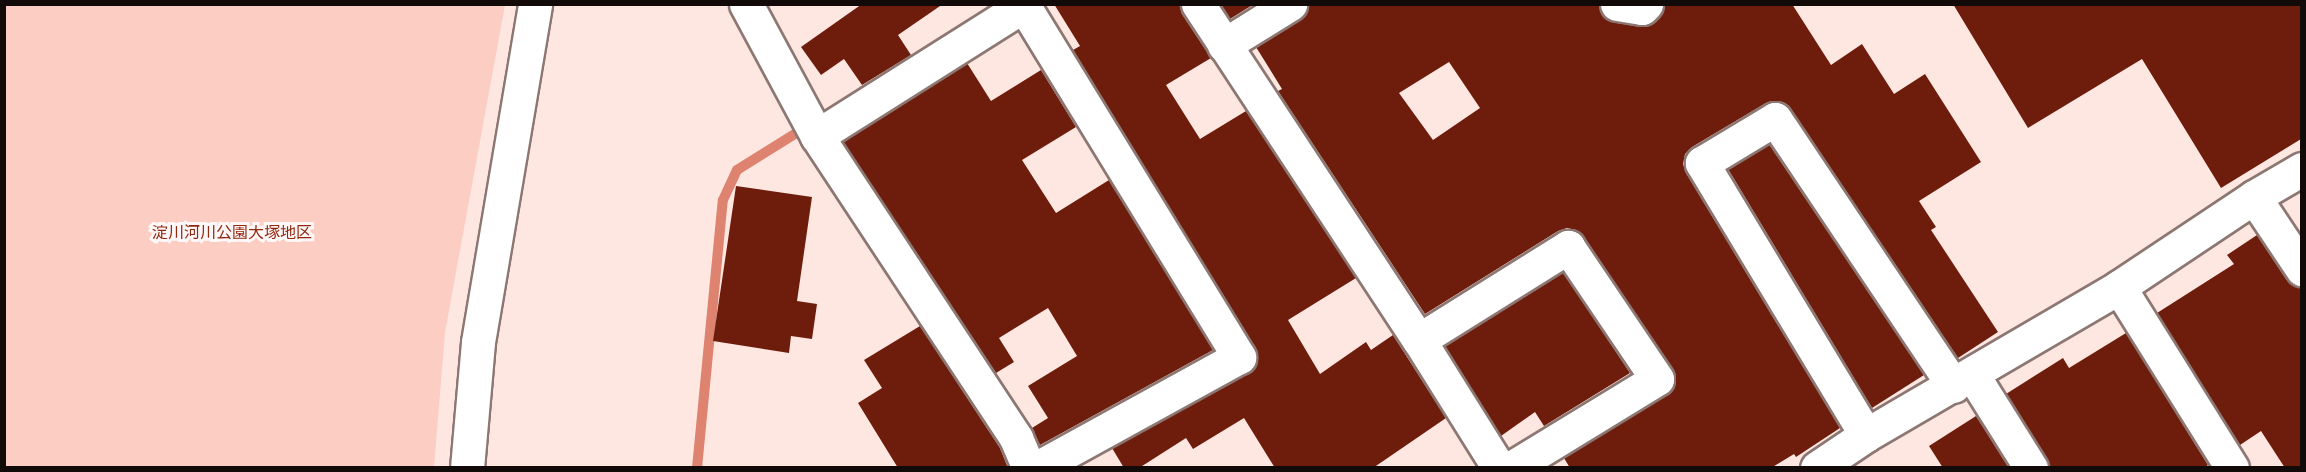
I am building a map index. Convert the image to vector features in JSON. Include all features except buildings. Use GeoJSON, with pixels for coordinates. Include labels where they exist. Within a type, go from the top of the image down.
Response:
{"type":"FeatureCollection","features":[{"type":"Feature","properties":{"kind":"street"},"geometry":{"type":"LineString","coordinates":[[467,468],[478,342],[535,4]]}},
{"type":"Feature","properties":{"kind":"street"},"geometry":{"type":"LineString","coordinates":[[746,4],[817,136],[1016,438],[1029,468]]}},
{"type":"Feature","properties":{"kind":"street"},"geometry":{"type":"LineString","coordinates":[[1198,4],[1419,340],[1499,468]]}},
{"type":"Feature","properties":{"kind":"street"},"geometry":{"type":"LineString","coordinates":[[1224,45],[1290,4]]}},
{"type":"Feature","properties":{"kind":"street"},"geometry":{"type":"LineString","coordinates":[[1617,4],[1642,8],[1647,4]]}},
{"type":"Feature","properties":{"kind":"street"},"geometry":{"type":"LineString","coordinates":[[817,136],[1025,5],[1239,357],[1037,468]]}},
{"type":"Feature","properties":{"kind":"street"},"geometry":{"type":"LineString","coordinates":[[1866,435],[1702,163],[1775,119],[1963,380],[2031,468]]}},
{"type":"Feature","properties":{"kind":"street"},"geometry":{"type":"LineString","coordinates":[[1817,468],[1866,435],[2119,287],[2254,197],[2301,169]]}},
{"type":"Feature","properties":{"kind":"street"},"geometry":{"type":"LineString","coordinates":[[2254,197],[2301,269]]}},
{"type":"Feature","properties":{"kind":"street"},"geometry":{"type":"LineString","coordinates":[[1419,340],[1568,247],[1657,379],[1511,468]]}},
{"type":"Feature","properties":{"kind":"street"},"geometry":{"type":"LineString","coordinates":[[2119,287],[2232,468]]}},
{"type":"Feature","properties":{"kind":"green space","name":"淀川河川公園大塚地区"},"geometry":{"type":"Polygon","coordinates":[[[4,5],[505,5],[445,332],[434,467],[5,467],[4,5]]]}},
{"type":"Feature","properties":{"kind":"waterway"},"geometry":{"type":"LineString","coordinates":[[697,468],[723,200],[737,170],[809,125]]}}]}
